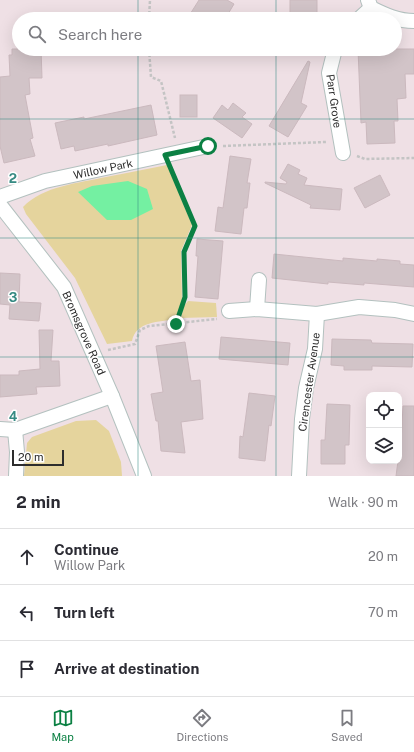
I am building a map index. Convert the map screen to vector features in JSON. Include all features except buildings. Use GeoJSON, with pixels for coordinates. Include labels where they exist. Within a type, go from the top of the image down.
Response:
{"type":"FeatureCollection","features":[{"type":"Feature","properties":{"kind":"street"},"geometry":{"type":"LineString","coordinates":[[370,4],[382,12]]}},
{"type":"Feature","properties":{"kind":"street"},"geometry":{"type":"LineString","coordinates":[[402,21],[414,21]]}},
{"type":"Feature","properties":{"kind":"street","name":"Parr Grove"},"geometry":{"type":"LineString","coordinates":[[333,56],[329,73],[342,147]]}},
{"type":"Feature","properties":{"kind":"street","name":"Willow Park"},"geometry":{"type":"LineString","coordinates":[[0,197],[45,181],[208,146]]}},
{"type":"Feature","properties":{"kind":"street","name":"Bromsgrove Road"},"geometry":{"type":"LineString","coordinates":[[0,204],[64,287],[94,352],[144,476]]}},
{"type":"Feature","properties":{"kind":"street"},"geometry":{"type":"LineString","coordinates":[[257,309],[259,280]]}},
{"type":"Feature","properties":{"kind":"street"},"geometry":{"type":"LineString","coordinates":[[229,311],[257,309],[317,314],[359,307],[395,310],[414,314]]}},
{"type":"Feature","properties":{"kind":"street","name":"Cirencester Avenue"},"geometry":{"type":"LineString","coordinates":[[299,476],[302,419],[306,388],[315,349],[317,314]]}},
{"type":"Feature","properties":{"kind":"street"},"geometry":{"type":"LineString","coordinates":[[0,429],[15,430],[112,396]]}},
{"type":"Feature","properties":{"kind":"street"},"geometry":{"type":"LineString","coordinates":[[15,430],[17,452],[16,476]]}},
{"type":"Feature","properties":{"kind":"path"},"geometry":{"type":"LineString","coordinates":[[149,12],[150,0]]}},
{"type":"Feature","properties":{"kind":"path"},"geometry":{"type":"LineString","coordinates":[[150,56],[151,77],[161,81],[179,152]]}},
{"type":"Feature","properties":{"kind":"path"},"geometry":{"type":"LineString","coordinates":[[208,146],[342,147],[365,159],[414,158]]}},
{"type":"Feature","properties":{"kind":"path"},"geometry":{"type":"LineString","coordinates":[[165,155],[195,226],[184,252],[185,297],[176,324]]}},
{"type":"Feature","properties":{"kind":"path"},"geometry":{"type":"LineString","coordinates":[[94,352],[135,344],[140,330],[149,326],[220,319],[229,311]]}},
{"type":"Feature","properties":{"kind":"shaded area"},"geometry":{"type":"Polygon","coordinates":[[[167,165],[192,225],[181,251],[182,301],[176,319],[156,322],[143,326],[134,334],[132,341],[107,344],[75,278],[26,214],[23,207],[41,194],[62,186],[167,165]]]}},
{"type":"Feature","properties":{"kind":"shaded area"},"geometry":{"type":"Polygon","coordinates":[[[128,181],[147,189],[153,209],[131,220],[107,220],[78,192],[92,186],[128,181]]]}},
{"type":"Feature","properties":{"kind":"shaded area"},"geometry":{"type":"Polygon","coordinates":[[[188,301],[216,303],[217,317],[181,318],[184,306],[188,301]]]}},
{"type":"Feature","properties":{"kind":"shaded area"},"geometry":{"type":"Polygon","coordinates":[[[96,420],[109,431],[121,462],[122,476],[24,476],[27,443],[32,437],[76,421],[96,420]]]}},
{"type":"Feature","properties":{"kind":"route"},"geometry":{"type":"LineString","coordinates":[[176,324],[185,297],[184,252],[195,226],[165,155],[208,146]]}}]}
